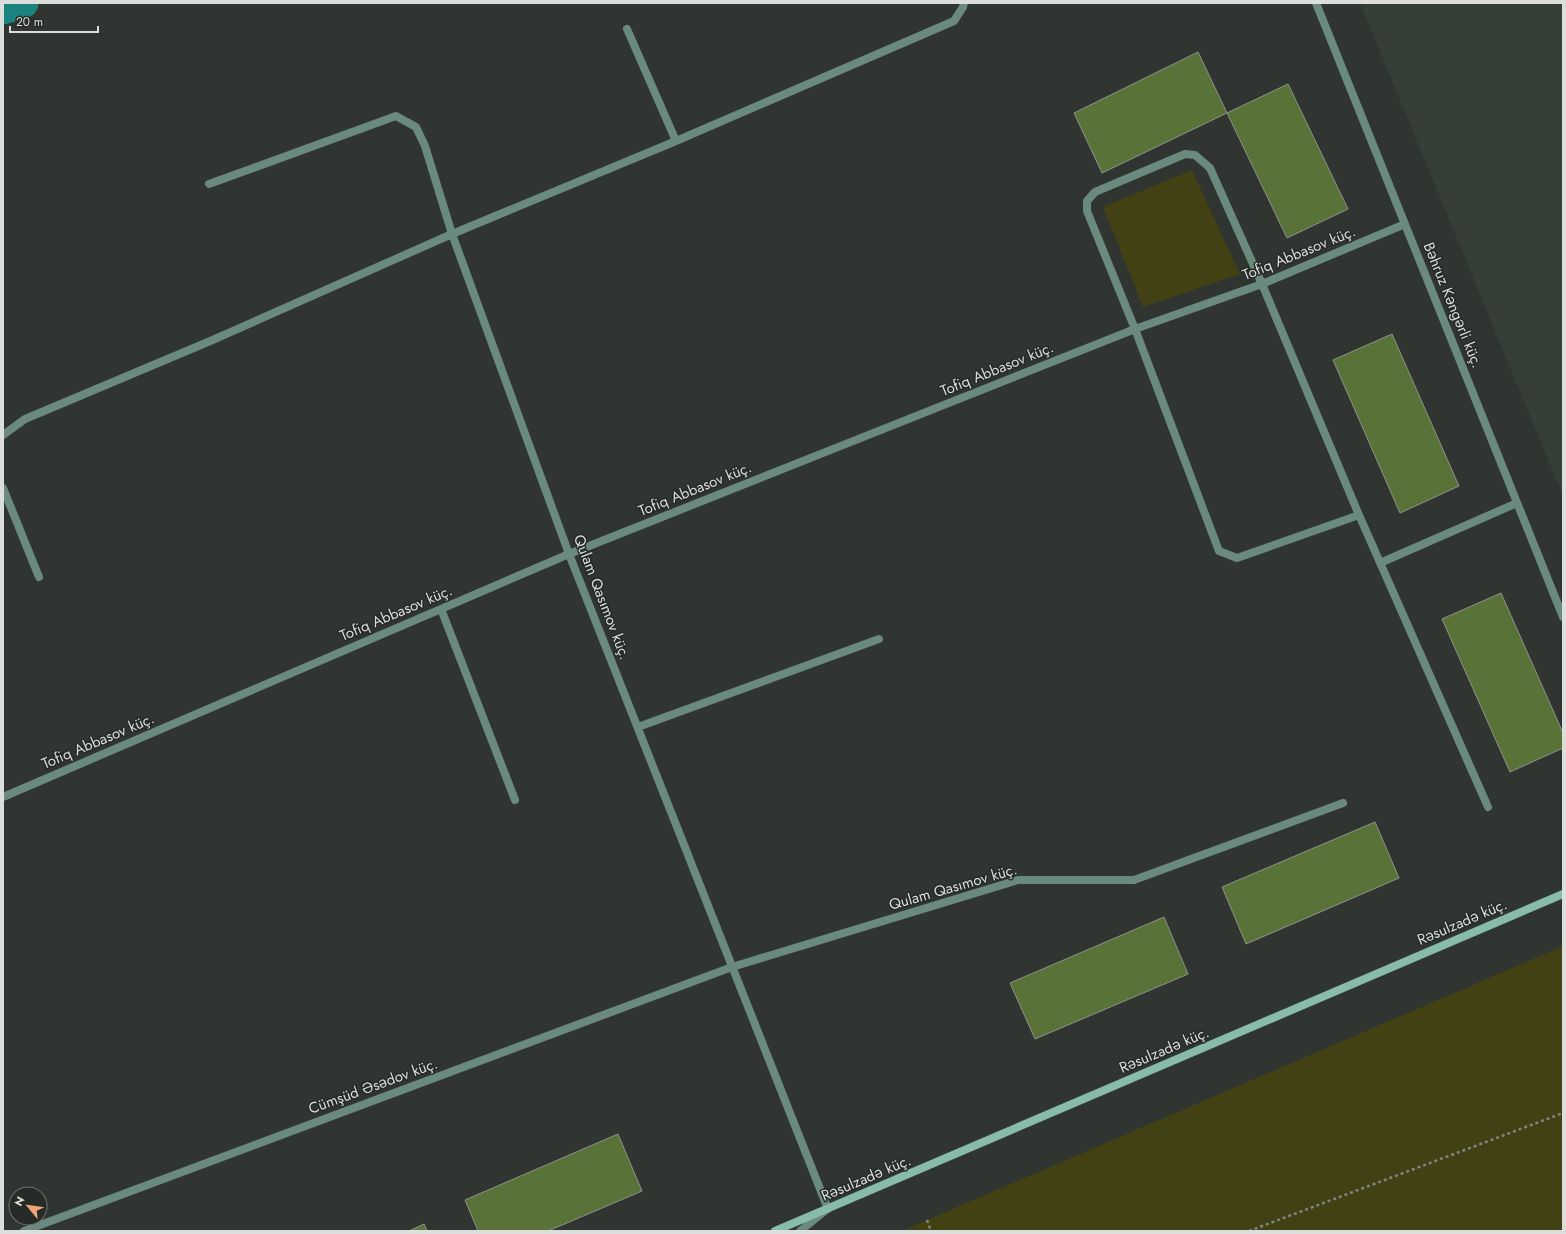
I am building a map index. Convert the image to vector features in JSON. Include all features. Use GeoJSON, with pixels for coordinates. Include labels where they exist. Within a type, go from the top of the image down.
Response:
{"type":"FeatureCollection","features":[{"type":"Feature","properties":{"kind":"main road","name":"Rəsulzadə küç."},"geometry":{"type":"LineString","coordinates":[[776,1231],[1563,894]]}},
{"type":"Feature","properties":{"kind":"street"},"geometry":{"type":"LineString","coordinates":[[3,435],[25,419],[208,342],[452,234],[676,141],[954,21],[964,3]]}},
{"type":"Feature","properties":{"kind":"street","name":"Bəhruz Kəngərli küç."},"geometry":{"type":"LineString","coordinates":[[1316,3],[1563,617]]}},
{"type":"Feature","properties":{"kind":"street"},"geometry":{"type":"LineString","coordinates":[[626,30],[676,141]]}},
{"type":"Feature","properties":{"kind":"street","name":"Qulam Qasımov küç."},"geometry":{"type":"LineString","coordinates":[[209,184],[396,116],[416,128],[425,146],[452,234],[569,554],[828,1209]]}},
{"type":"Feature","properties":{"kind":"street"},"geometry":{"type":"LineString","coordinates":[[1359,514],[1237,558],[1220,551],[1136,329],[1087,211],[1087,201],[1095,192],[1185,154],[1195,155],[1210,168],[1262,284],[1380,563],[1488,807]]}},
{"type":"Feature","properties":{"kind":"street","name":"Tofiq Abbasov küç."},"geometry":{"type":"LineString","coordinates":[[3,796],[569,554],[1136,329],[1262,284],[1405,224]]}},
{"type":"Feature","properties":{"kind":"street"},"geometry":{"type":"LineString","coordinates":[[3,488],[39,577]]}},
{"type":"Feature","properties":{"kind":"street"},"geometry":{"type":"LineString","coordinates":[[1380,563],[1517,503]]}},
{"type":"Feature","properties":{"kind":"street"},"geometry":{"type":"LineString","coordinates":[[441,609],[515,800]]}},
{"type":"Feature","properties":{"kind":"street"},"geometry":{"type":"LineString","coordinates":[[638,728],[879,639]]}},
{"type":"Feature","properties":{"kind":"street","name":"Qulam Qasımov küç."},"geometry":{"type":"LineString","coordinates":[[732,968],[1018,880],[1134,880],[1343,803]]}},
{"type":"Feature","properties":{"kind":"street","name":"Cümşüd Əsədov küç."},"geometry":{"type":"LineString","coordinates":[[24,1231],[732,968]]}},
{"type":"Feature","properties":{"kind":"street"},"geometry":{"type":"LineString","coordinates":[[800,1231],[828,1209]]}},
{"type":"Feature","properties":{"kind":"path"},"geometry":{"type":"LineString","coordinates":[[1249,1231],[1563,1113]]}},
{"type":"Feature","properties":{"kind":"path"},"geometry":{"type":"LineString","coordinates":[[926,1220],[930,1231]]}},
{"type":"Feature","properties":{"kind":"shaded area"},"geometry":{"type":"Polygon","coordinates":[[[1360,3],[1563,3],[1563,496],[1360,3]]]}},
{"type":"Feature","properties":{"kind":"shaded area"},"geometry":{"type":"Polygon","coordinates":[[[1192,170],[1240,274],[1143,307],[1103,207],[1192,170]]]}},
{"type":"Feature","properties":{"kind":"shaded area"},"geometry":{"type":"Polygon","coordinates":[[[1563,946],[1563,1231],[902,1231],[927,1220],[1563,946]]]}},
{"type":"Feature","properties":{"kind":"building"},"geometry":{"type":"Polygon","coordinates":[[[1198,52],[1227,113],[1102,173],[1074,113],[1198,52]]]}},
{"type":"Feature","properties":{"kind":"building"},"geometry":{"type":"Polygon","coordinates":[[[1288,84],[1348,209],[1287,238],[1227,113],[1288,84]]]}},
{"type":"Feature","properties":{"kind":"building"},"geometry":{"type":"Polygon","coordinates":[[[1392,334],[1459,486],[1400,513],[1333,360],[1392,334]]]}},
{"type":"Feature","properties":{"kind":"building"},"geometry":{"type":"Polygon","coordinates":[[[1501,593],[1563,733],[1563,748],[1510,772],[1442,619],[1501,593]]]}},
{"type":"Feature","properties":{"kind":"building"},"geometry":{"type":"Polygon","coordinates":[[[1375,822],[1399,878],[1246,944],[1222,887],[1375,822]]]}},
{"type":"Feature","properties":{"kind":"building"},"geometry":{"type":"Polygon","coordinates":[[[1164,917],[1188,974],[1035,1039],[1010,983],[1164,917]]]}},
{"type":"Feature","properties":{"kind":"building"},"geometry":{"type":"Polygon","coordinates":[[[618,1134],[642,1191],[548,1231],[478,1231],[465,1200],[618,1134]]]}},
{"type":"Feature","properties":{"kind":"building"},"geometry":{"type":"Polygon","coordinates":[[[424,1224],[427,1231],[409,1231],[424,1224]]]}},
{"type":"Feature","properties":{"kind":"waterway"},"geometry":{"type":"LineString","coordinates":[[3,9],[23,3]]}}]}
